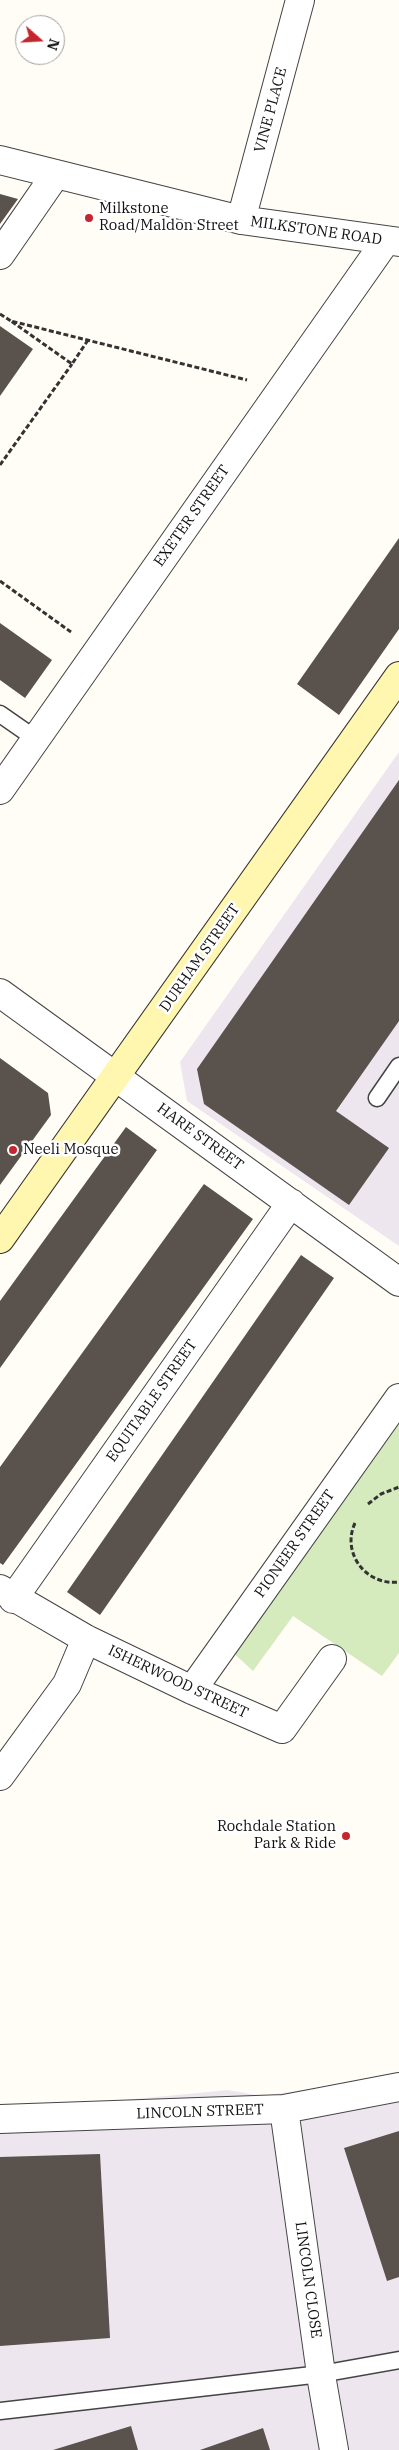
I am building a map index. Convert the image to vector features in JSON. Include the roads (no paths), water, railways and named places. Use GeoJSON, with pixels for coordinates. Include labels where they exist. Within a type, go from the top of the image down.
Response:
{"type":"FeatureCollection","features":[{"type":"Feature","properties":{"kind":"main road","name":"DURHAM STREET"},"geometry":{"type":"LineString","coordinates":[[0,1240],[399,676]]}},
{"type":"Feature","properties":{"kind":"street","name":"VINE PLACE"},"geometry":{"type":"LineString","coordinates":[[241,220],[300,0]]}},
{"type":"Feature","properties":{"kind":"street","name":"MILKSTONE ROAD"},"geometry":{"type":"LineString","coordinates":[[0,160],[241,220],[392,242]]}},
{"type":"Feature","properties":{"kind":"street"},"geometry":{"type":"LineString","coordinates":[[0,255],[56,174]]}},
{"type":"Feature","properties":{"kind":"street","name":"EXETER STREET"},"geometry":{"type":"LineString","coordinates":[[0,790],[282,388],[392,242]]}},
{"type":"Feature","properties":{"kind":"street","name":"HARE STREET"},"geometry":{"type":"LineString","coordinates":[[0,993],[399,1282]]}},
{"type":"Feature","properties":{"kind":"street","name":"EQUITABLE STREET"},"geometry":{"type":"LineString","coordinates":[[7,1594],[291,1203]]}},
{"type":"Feature","properties":{"kind":"street","name":"PIONEER STREET"},"geometry":{"type":"LineString","coordinates":[[192,1690],[399,1398]]}},
{"type":"Feature","properties":{"kind":"street","name":"ISHERWOOD STREET"},"geometry":{"type":"LineString","coordinates":[[7,1594],[86,1639],[192,1690],[282,1729],[332,1659]]}},
{"type":"Feature","properties":{"kind":"street"},"geometry":{"type":"LineString","coordinates":[[0,1776],[67,1684],[86,1639]]}},
{"type":"Feature","properties":{"kind":"street","name":"LINCOLN STREET"},"geometry":{"type":"LineString","coordinates":[[0,2119],[284,2109],[399,2087]]}},
{"type":"Feature","properties":{"kind":"street","name":"LINCOLN CLOSE"},"geometry":{"type":"LineString","coordinates":[[284,2109],[321,2374],[334,2450]]}},
{"type":"Feature","properties":{"kind":"lane"},"geometry":{"type":"LineString","coordinates":[[0,714],[36,739]]}},
{"type":"Feature","properties":{"kind":"lane"},"geometry":{"type":"LineString","coordinates":[[377,1098],[399,1066]]}},
{"type":"Feature","properties":{"kind":"lane"},"geometry":{"type":"LineString","coordinates":[[0,2411],[321,2374],[399,2360]]}},
{"type":"Feature","properties":{"kind":"place","name":"Milkstone Road/Maldon Street"},"geometry":{"type":"Point","coordinates":[89,218]}},
{"type":"Feature","properties":{"kind":"place","name":"Neeli Mosque"},"geometry":{"type":"Point","coordinates":[13,1150]}},
{"type":"Feature","properties":{"kind":"place","name":"Rochdale Station Park & Ride"},"geometry":{"type":"Point","coordinates":[346,1836]}}]}
